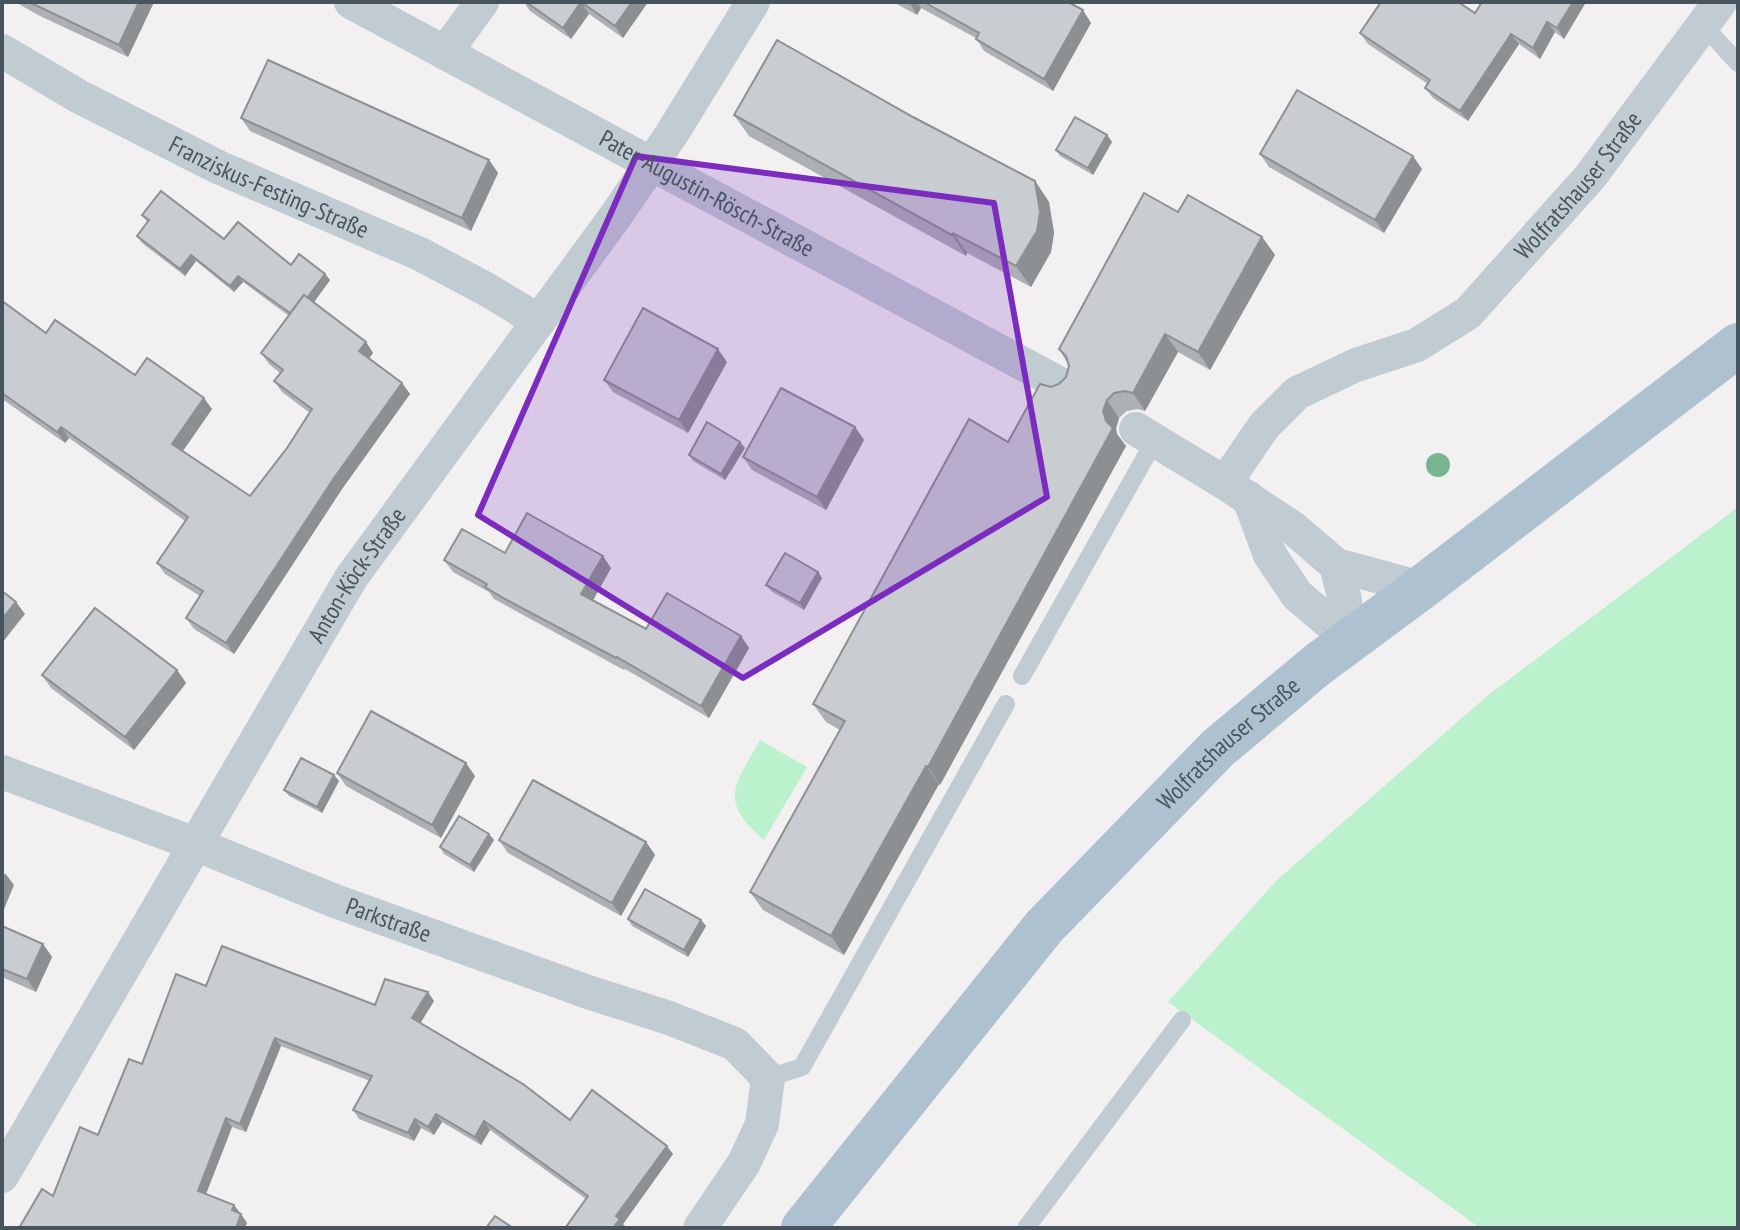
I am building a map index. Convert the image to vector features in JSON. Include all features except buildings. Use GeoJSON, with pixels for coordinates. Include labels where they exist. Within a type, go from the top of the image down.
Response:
{"type":"FeatureCollection","features":[{"type":"Feature","properties":{"kind":"main road","name":"Wolfratshauser Straße"},"geometry":{"type":"LineString","coordinates":[[803,1228],[1044,927],[1218,748],[1317,665],[1738,345]]}},
{"type":"Feature","properties":{"kind":"street","name":"Pater-Augustin-Rösch-Straße"},"geometry":{"type":"LineString","coordinates":[[351,2],[1062,385]]}},
{"type":"Feature","properties":{"kind":"street"},"geometry":{"type":"LineString","coordinates":[[445,53],[482,2]]}},
{"type":"Feature","properties":{"kind":"street","name":"Anton-Köck-Straße"},"geometry":{"type":"LineString","coordinates":[[2,1176],[351,578],[651,165],[753,2]]}},
{"type":"Feature","properties":{"kind":"street","name":"Wolfratshauser Straße"},"geometry":{"type":"LineString","coordinates":[[1237,490],[1264,426],[1297,393],[1356,365],[1417,345],[1468,313],[1590,177],[1711,14]]}},
{"type":"Feature","properties":{"kind":"street","name":"Franziskus-Festing-Straße"},"geometry":{"type":"LineString","coordinates":[[2,51],[78,96],[204,160],[420,254],[539,321]]}},
{"type":"Feature","properties":{"kind":"street"},"geometry":{"type":"LineString","coordinates":[[1145,434],[1293,528],[1336,565],[1421,588]]}},
{"type":"Feature","properties":{"kind":"street"},"geometry":{"type":"LineString","coordinates":[[1237,490],[1270,555],[1297,595],[1350,640]]}},
{"type":"Feature","properties":{"kind":"street"},"geometry":{"type":"LineString","coordinates":[[1336,565],[1350,640]]}},
{"type":"Feature","properties":{"kind":"street","name":"Parkstraße"},"geometry":{"type":"LineString","coordinates":[[2,772],[195,844],[335,901],[735,1044],[768,1078]]}},
{"type":"Feature","properties":{"kind":"street"},"geometry":{"type":"LineString","coordinates":[[700,1228],[744,1163],[762,1124],[768,1078]]}},
{"type":"Feature","properties":{"kind":"lane"},"geometry":{"type":"LineString","coordinates":[[1711,14],[1738,63]]}},
{"type":"Feature","properties":{"kind":"lane"},"geometry":{"type":"LineString","coordinates":[[1022,676],[1145,434]]}},
{"type":"Feature","properties":{"kind":"lane"},"geometry":{"type":"LineString","coordinates":[[768,1078],[802,1067],[1006,704]]}},
{"type":"Feature","properties":{"kind":"lane"},"geometry":{"type":"LineString","coordinates":[[1026,1228],[1182,1020]]}},
{"type":"Feature","properties":{"kind":"highlighted area"},"geometry":{"type":"Polygon","coordinates":[[[636,156],[994,203],[1047,497],[743,678],[478,515],[636,156]]]}},
{"type":"Feature","properties":{"kind":"green space"},"geometry":{"type":"Polygon","coordinates":[[[1738,507],[1738,1228],[1480,1228],[1168,1002],[1276,881],[1487,696],[1738,507]]]}},
{"type":"Feature","properties":{"kind":"green space"},"geometry":{"type":"Polygon","coordinates":[[[760,740],[807,767],[764,840],[740,814],[735,792],[760,740]]]}}]}
